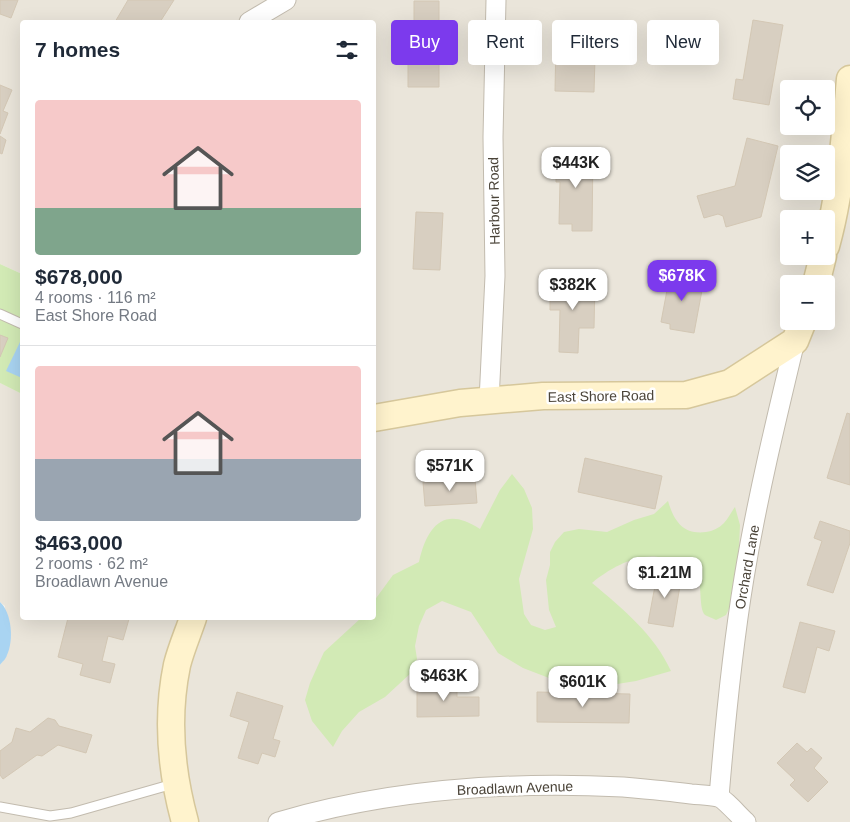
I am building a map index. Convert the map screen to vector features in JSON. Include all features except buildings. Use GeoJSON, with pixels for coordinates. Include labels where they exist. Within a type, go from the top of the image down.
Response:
{"type":"FeatureCollection","features":[{"type":"Feature","properties":{"kind":"main road"},"geometry":{"type":"LineString","coordinates":[[834,210],[846,132],[850,79]]}},
{"type":"Feature","properties":{"kind":"main road","name":"East Shore Road"},"geometry":{"type":"LineString","coordinates":[[376,418],[460,403],[543,396],[686,396],[730,383],[798,331]]}},
{"type":"Feature","properties":{"kind":"main road"},"geometry":{"type":"LineString","coordinates":[[185,822],[176,783],[171,748],[172,697],[178,664],[192,620]]}},
{"type":"Feature","properties":{"kind":"street"},"geometry":{"type":"LineString","coordinates":[[253,20],[286,0]]}},
{"type":"Feature","properties":{"kind":"street","name":"Harbour Road"},"geometry":{"type":"LineString","coordinates":[[489,401],[495,276],[493,136],[496,0]]}},
{"type":"Feature","properties":{"kind":"street","name":"Orchard Lane"},"geometry":{"type":"LineString","coordinates":[[719,797],[728,687],[744,578],[768,456],[798,331]]}},
{"type":"Feature","properties":{"kind":"street","name":"Broadlawn Avenue"},"geometry":{"type":"LineString","coordinates":[[278,822],[311,812],[364,801],[428,792],[502,785],[576,785],[646,789],[719,797]]}},
{"type":"Feature","properties":{"kind":"street"},"geometry":{"type":"LineString","coordinates":[[719,797],[746,822]]}},
{"type":"Feature","properties":{"kind":"lane"},"geometry":{"type":"LineString","coordinates":[[0,314],[20,323]]}},
{"type":"Feature","properties":{"kind":"lane"},"geometry":{"type":"LineString","coordinates":[[0,807],[50,816],[71,814],[176,783]]}},
{"type":"Feature","properties":{"kind":"shaded area"},"geometry":{"type":"Polygon","coordinates":[[[0,0],[850,0],[850,822],[0,822],[0,665],[7,655],[5,606],[0,602],[0,383],[20,393],[20,620],[376,620],[376,20],[20,20],[20,273],[0,264],[0,0]]]}},
{"type":"Feature","properties":{"kind":"green space"},"geometry":{"type":"Polygon","coordinates":[[[0,264],[20,273],[20,393],[0,383],[0,264]]]}},
{"type":"Feature","properties":{"kind":"green space"},"geometry":{"type":"Polygon","coordinates":[[[512,474],[524,489],[532,508],[533,529],[519,579],[524,614],[531,625],[545,630],[556,627],[549,610],[546,580],[550,565],[550,552],[555,542],[564,532],[579,529],[607,532],[634,520],[654,514],[668,501],[673,515],[681,525],[685,529],[698,532],[716,529],[725,521],[735,507],[740,525],[735,596],[726,615],[716,620],[705,615],[703,612],[696,569],[658,557],[631,560],[614,568],[592,583],[647,634],[656,645],[671,671],[636,681],[592,688],[562,683],[523,668],[498,653],[471,612],[442,601],[426,610],[419,626],[415,646],[417,659],[411,673],[385,697],[359,712],[342,731],[333,747],[312,721],[305,700],[310,683],[324,652],[359,620],[376,620],[376,598],[393,575],[419,562],[422,549],[432,529],[447,519],[456,519],[480,529],[500,490],[512,474]]]}},
{"type":"Feature","properties":{"kind":"water"},"geometry":{"type":"Polygon","coordinates":[[[20,342],[20,377],[6,371],[20,342]]]}},
{"type":"Feature","properties":{"kind":"water"},"geometry":{"type":"Polygon","coordinates":[[[0,602],[7,613],[11,627],[11,642],[6,658],[0,665],[0,602]]]}}]}
